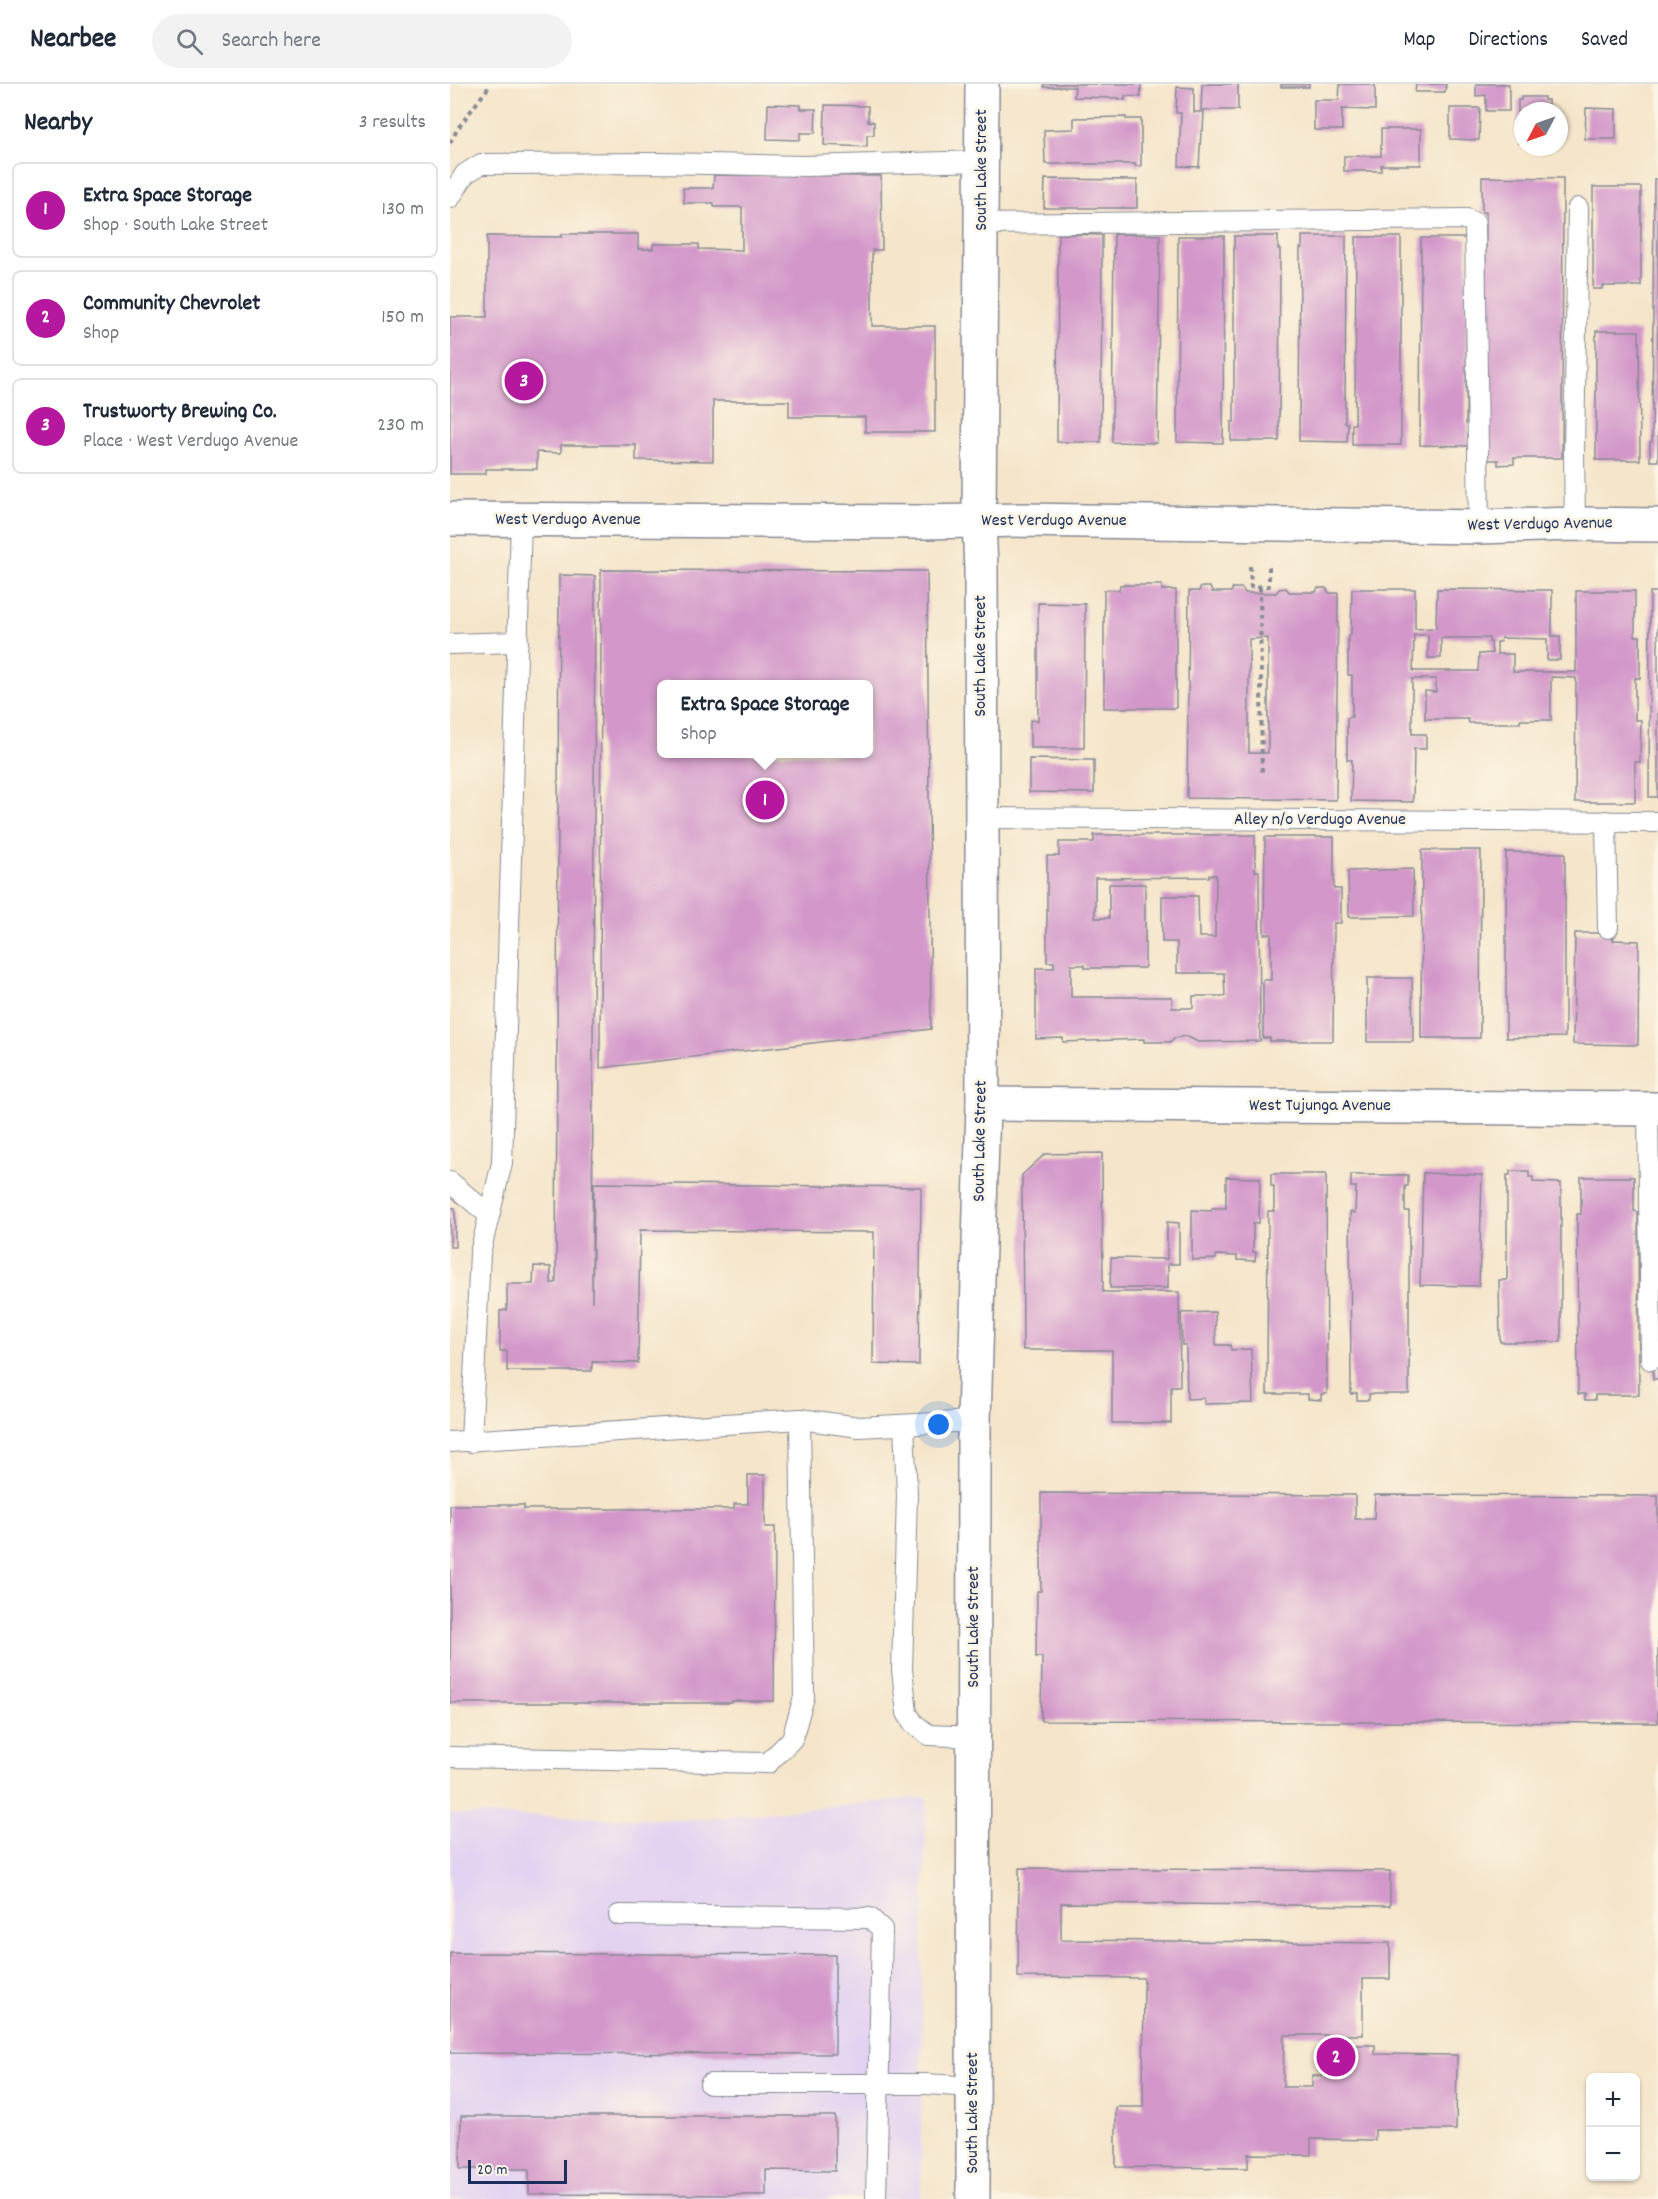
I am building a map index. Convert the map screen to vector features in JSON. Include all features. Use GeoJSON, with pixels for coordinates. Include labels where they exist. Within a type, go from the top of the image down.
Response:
{"type":"FeatureCollection","features":[{"type":"Feature","properties":{"kind":"street","name":"South Lake Street"},"geometry":{"type":"LineString","coordinates":[[973,2199],[974,1421],[983,1104],[979,520],[982,84]]}},
{"type":"Feature","properties":{"kind":"street","name":"West Verdugo Avenue"},"geometry":{"type":"LineString","coordinates":[[450,519],[979,520],[1479,527],[1575,524],[1658,525]]}},
{"type":"Feature","properties":{"kind":"street","name":"West Tujunga Avenue"},"geometry":{"type":"LineString","coordinates":[[983,1104],[1653,1109]]}},
{"type":"Feature","properties":{"kind":"lane"},"geometry":{"type":"LineString","coordinates":[[450,198],[465,174],[481,164],[805,165],[982,161]]}},
{"type":"Feature","properties":{"kind":"lane"},"geometry":{"type":"LineString","coordinates":[[1575,524],[1578,208]]}},
{"type":"Feature","properties":{"kind":"lane"},"geometry":{"type":"LineString","coordinates":[[981,224],[1467,219],[1475,223],[1479,527]]}},
{"type":"Feature","properties":{"kind":"lane"},"geometry":{"type":"LineString","coordinates":[[471,1442],[480,1252],[502,1163],[521,520]]}},
{"type":"Feature","properties":{"kind":"lane"},"geometry":{"type":"LineString","coordinates":[[450,644],[518,642]]}},
{"type":"Feature","properties":{"kind":"lane","name":"Alley n/o Verdugo Avenue"},"geometry":{"type":"LineString","coordinates":[[982,818],[1658,822]]}},
{"type":"Feature","properties":{"kind":"lane"},"geometry":{"type":"LineString","coordinates":[[1606,821],[1608,928]]}},
{"type":"Feature","properties":{"kind":"lane"},"geometry":{"type":"LineString","coordinates":[[1651,1360],[1653,1109]]}},
{"type":"Feature","properties":{"kind":"lane"},"geometry":{"type":"LineString","coordinates":[[450,1182],[489,1215]]}},
{"type":"Feature","properties":{"kind":"lane"},"geometry":{"type":"LineString","coordinates":[[450,1442],[800,1419],[859,1427],[974,1421]]}},
{"type":"Feature","properties":{"kind":"lane"},"geometry":{"type":"LineString","coordinates":[[450,1757],[768,1763],[792,1739],[804,1697],[800,1419]]}},
{"type":"Feature","properties":{"kind":"lane"},"geometry":{"type":"LineString","coordinates":[[904,1425],[907,1495],[902,1670],[908,1713],[914,1724],[929,1735],[975,1737]]}},
{"type":"Feature","properties":{"kind":"lane"},"geometry":{"type":"LineString","coordinates":[[620,1915],[870,1918],[882,1929],[876,2199]]}},
{"type":"Feature","properties":{"kind":"lane"},"geometry":{"type":"LineString","coordinates":[[710,2084],[973,2087]]}},
{"type":"Feature","properties":{"kind":"path"},"geometry":{"type":"LineString","coordinates":[[450,143],[458,128],[491,84]]}},
{"type":"Feature","properties":{"kind":"path"},"geometry":{"type":"LineString","coordinates":[[1250,566],[1251,587],[1269,586],[1269,567]]}},
{"type":"Feature","properties":{"kind":"path"},"geometry":{"type":"LineString","coordinates":[[1260,587],[1263,776]]}},
{"type":"Feature","properties":{"kind":"shaded area"},"geometry":{"type":"Polygon","coordinates":[[[927,1797],[922,1950],[921,2199],[450,2199],[450,1814],[694,1820],[927,1797]]]}},
{"type":"Feature","properties":{"kind":"building"},"geometry":{"type":"Polygon","coordinates":[[[1044,84],[1141,84],[1141,97],[1125,96],[1125,100],[1074,97],[1075,87],[1044,87],[1044,84]]]}},
{"type":"Feature","properties":{"kind":"building"},"geometry":{"type":"Polygon","coordinates":[[[1202,84],[1238,84],[1238,110],[1201,110],[1202,84]]]}},
{"type":"Feature","properties":{"kind":"building"},"geometry":{"type":"Polygon","coordinates":[[[1281,84],[1309,84],[1309,87],[1281,87],[1281,84]]]}},
{"type":"Feature","properties":{"kind":"building"},"geometry":{"type":"Polygon","coordinates":[[[1340,84],[1375,84],[1375,110],[1342,109],[1342,130],[1314,130],[1314,100],[1339,100],[1340,84]]]}},
{"type":"Feature","properties":{"kind":"building"},"geometry":{"type":"Polygon","coordinates":[[[1416,84],[1446,84],[1445,92],[1415,92],[1416,84]]]}},
{"type":"Feature","properties":{"kind":"building"},"geometry":{"type":"Polygon","coordinates":[[[1476,84],[1509,84],[1509,111],[1486,111],[1486,95],[1476,96],[1476,84]]]}},
{"type":"Feature","properties":{"kind":"building"},"geometry":{"type":"Polygon","coordinates":[[[1177,87],[1194,88],[1194,112],[1204,112],[1199,167],[1179,166],[1181,113],[1176,113],[1177,87]]]}},
{"type":"Feature","properties":{"kind":"building"},"geometry":{"type":"Polygon","coordinates":[[[1521,97],[1544,97],[1544,100],[1548,102],[1518,102],[1521,97]]]}},
{"type":"Feature","properties":{"kind":"building"},"geometry":{"type":"Polygon","coordinates":[[[768,104],[801,105],[801,109],[816,109],[815,133],[800,133],[800,140],[767,139],[768,104]]]}},
{"type":"Feature","properties":{"kind":"building"},"geometry":{"type":"Polygon","coordinates":[[[825,105],[868,106],[868,121],[874,122],[874,135],[867,135],[867,147],[824,145],[825,105]]]}},
{"type":"Feature","properties":{"kind":"building"},"geometry":{"type":"Polygon","coordinates":[[[1450,108],[1480,108],[1479,140],[1450,139],[1450,108]]]}},
{"type":"Feature","properties":{"kind":"building"},"geometry":{"type":"Polygon","coordinates":[[[1586,108],[1616,109],[1616,139],[1585,139],[1586,108]]]}},
{"type":"Feature","properties":{"kind":"building"},"geometry":{"type":"Polygon","coordinates":[[[1126,117],[1126,119],[1141,119],[1141,166],[1135,166],[1135,164],[1045,164],[1044,130],[1074,129],[1074,118],[1126,117]]]}},
{"type":"Feature","properties":{"kind":"building"},"geometry":{"type":"Polygon","coordinates":[[[1381,129],[1421,129],[1421,165],[1381,165],[1381,171],[1344,171],[1344,156],[1381,156],[1381,129]]]}},
{"type":"Feature","properties":{"kind":"building"},"geometry":{"type":"Polygon","coordinates":[[[714,175],[881,176],[882,250],[872,250],[872,326],[935,326],[935,432],[865,432],[865,417],[789,417],[789,401],[713,401],[713,461],[636,460],[636,445],[561,445],[561,453],[537,452],[537,469],[486,469],[486,474],[450,474],[450,317],[487,317],[487,236],[562,237],[562,234],[638,234],[638,249],[653,249],[653,244],[699,244],[699,249],[742,250],[742,207],[714,207],[714,203],[684,203],[683,188],[713,188],[714,175]]]}},
{"type":"Feature","properties":{"kind":"building"},"geometry":{"type":"Polygon","coordinates":[[[1482,177],[1563,178],[1562,458],[1514,458],[1514,464],[1498,465],[1498,460],[1485,460],[1486,212],[1482,212],[1482,177]]]}},
{"type":"Feature","properties":{"kind":"building"},"geometry":{"type":"Polygon","coordinates":[[[1045,179],[1137,180],[1137,208],[1044,208],[1045,179]]]}},
{"type":"Feature","properties":{"kind":"building"},"geometry":{"type":"Polygon","coordinates":[[[1654,179],[1658,179],[1658,461],[1650,461],[1650,442],[1652,442],[1654,179]]]}},
{"type":"Feature","properties":{"kind":"building"},"geometry":{"type":"Polygon","coordinates":[[[1593,187],[1641,187],[1641,286],[1602,286],[1602,289],[1593,289],[1593,187]]]}},
{"type":"Feature","properties":{"kind":"building"},"geometry":{"type":"Polygon","coordinates":[[[1058,234],[1102,235],[1101,442],[1057,442],[1058,234]]]}},
{"type":"Feature","properties":{"kind":"building"},"geometry":{"type":"Polygon","coordinates":[[[1114,234],[1160,235],[1157,443],[1112,442],[1114,234]]]}},
{"type":"Feature","properties":{"kind":"building"},"geometry":{"type":"Polygon","coordinates":[[[1178,236],[1224,236],[1223,443],[1177,442],[1178,236]]]}},
{"type":"Feature","properties":{"kind":"building"},"geometry":{"type":"Polygon","coordinates":[[[1234,236],[1278,236],[1278,249],[1280,249],[1279,441],[1231,441],[1231,422],[1234,422],[1234,236]]]}},
{"type":"Feature","properties":{"kind":"building"},"geometry":{"type":"Polygon","coordinates":[[[1302,236],[1346,236],[1345,423],[1348,423],[1347,442],[1299,441],[1300,248],[1302,248],[1302,236]]]}},
{"type":"Feature","properties":{"kind":"building"},"geometry":{"type":"Polygon","coordinates":[[[1356,237],[1401,237],[1401,445],[1352,445],[1352,424],[1355,424],[1356,237]]]}},
{"type":"Feature","properties":{"kind":"building"},"geometry":{"type":"Polygon","coordinates":[[[1421,238],[1467,238],[1466,424],[1468,424],[1468,446],[1420,445],[1421,238]]]}},
{"type":"Feature","properties":{"kind":"building"},"geometry":{"type":"Polygon","coordinates":[[[1596,331],[1639,331],[1640,460],[1596,460],[1596,331]]]}},
{"type":"Feature","properties":{"kind":"building"},"geometry":{"type":"Polygon","coordinates":[[[601,570],[927,571],[931,1029],[600,1068],[601,570]]]}},
{"type":"Feature","properties":{"kind":"building"},"geometry":{"type":"Polygon","coordinates":[[[559,575],[595,576],[592,1302],[594,1183],[921,1187],[919,1365],[873,1364],[874,1232],[640,1230],[638,1363],[592,1362],[592,1371],[507,1371],[507,1351],[500,1351],[500,1311],[507,1310],[507,1284],[533,1284],[534,1266],[551,1267],[551,1283],[556,1283],[559,575]]]}},
{"type":"Feature","properties":{"kind":"building"},"geometry":{"type":"Polygon","coordinates":[[[1120,585],[1162,585],[1162,590],[1176,590],[1176,708],[1104,708],[1104,590],[1119,590],[1120,585]]]}},
{"type":"Feature","properties":{"kind":"building"},"geometry":{"type":"Polygon","coordinates":[[[1201,587],[1210,587],[1212,592],[1231,592],[1233,588],[1242,588],[1245,593],[1276,593],[1279,589],[1286,588],[1289,592],[1316,592],[1318,588],[1326,588],[1329,593],[1338,593],[1336,800],[1187,798],[1189,591],[1199,591],[1201,587]],[[1268,638],[1249,639],[1249,753],[1268,753],[1268,638]]]}},
{"type":"Feature","properties":{"kind":"building"},"geometry":{"type":"Polygon","coordinates":[[[1352,589],[1415,589],[1415,629],[1436,628],[1437,589],[1552,590],[1552,636],[1560,636],[1560,660],[1547,660],[1547,639],[1501,638],[1500,642],[1497,642],[1497,654],[1513,654],[1513,672],[1576,672],[1576,591],[1635,591],[1635,636],[1640,636],[1640,678],[1635,678],[1635,720],[1641,720],[1640,762],[1635,762],[1635,802],[1575,802],[1576,678],[1551,677],[1551,720],[1520,720],[1520,723],[1469,723],[1468,719],[1425,719],[1425,691],[1436,692],[1436,679],[1412,679],[1412,734],[1426,734],[1426,749],[1414,749],[1413,802],[1351,801],[1352,760],[1347,760],[1347,718],[1352,717],[1352,675],[1348,675],[1348,635],[1351,635],[1352,589]],[[1414,635],[1413,671],[1478,671],[1479,654],[1492,653],[1489,638],[1441,638],[1441,658],[1428,658],[1428,635],[1414,635]]]}},
{"type":"Feature","properties":{"kind":"building"},"geometry":{"type":"Polygon","coordinates":[[[1650,592],[1658,592],[1658,797],[1649,797],[1650,592]]]}},
{"type":"Feature","properties":{"kind":"building"},"geometry":{"type":"Polygon","coordinates":[[[1038,603],[1085,604],[1084,748],[1030,748],[1030,720],[1038,721],[1038,603]]]}},
{"type":"Feature","properties":{"kind":"building"},"geometry":{"type":"Polygon","coordinates":[[[1029,759],[1094,760],[1094,793],[1029,792],[1029,759]]]}},
{"type":"Feature","properties":{"kind":"building"},"geometry":{"type":"Polygon","coordinates":[[[1094,835],[1255,835],[1255,871],[1259,871],[1260,1041],[1198,1042],[1186,1036],[1174,1038],[1170,1042],[1144,1042],[1144,1039],[1063,1042],[1063,1038],[1036,1039],[1036,968],[1054,968],[1054,962],[1047,962],[1047,856],[1059,856],[1059,842],[1094,842],[1094,835]],[[1209,875],[1209,877],[1095,878],[1095,918],[1109,918],[1109,884],[1145,884],[1145,968],[1085,968],[1085,965],[1071,965],[1071,997],[1172,997],[1172,1008],[1193,1008],[1193,996],[1225,996],[1224,973],[1177,973],[1177,942],[1162,942],[1162,896],[1198,896],[1199,937],[1215,937],[1216,875],[1209,875]]]}},
{"type":"Feature","properties":{"kind":"building"},"geometry":{"type":"Polygon","coordinates":[[[1265,837],[1334,837],[1334,889],[1341,889],[1341,923],[1334,923],[1333,1041],[1270,1041],[1270,1038],[1263,1038],[1263,980],[1271,980],[1271,934],[1264,934],[1265,837]]]}},
{"type":"Feature","properties":{"kind":"building"},"geometry":{"type":"Polygon","coordinates":[[[1422,850],[1481,850],[1480,1038],[1421,1038],[1422,850]]]}},
{"type":"Feature","properties":{"kind":"building"},"geometry":{"type":"Polygon","coordinates":[[[1506,852],[1565,853],[1565,1037],[1506,1038],[1506,852]]]}},
{"type":"Feature","properties":{"kind":"building"},"geometry":{"type":"Polygon","coordinates":[[[1413,869],[1414,916],[1349,917],[1348,871],[1413,869]]]}},
{"type":"Feature","properties":{"kind":"building"},"geometry":{"type":"Polygon","coordinates":[[[1575,933],[1614,933],[1613,940],[1639,941],[1638,1045],[1573,1044],[1575,933]]]}},
{"type":"Feature","properties":{"kind":"building"},"geometry":{"type":"Polygon","coordinates":[[[1367,978],[1412,978],[1413,1042],[1367,1042],[1367,978]]]}},
{"type":"Feature","properties":{"kind":"building"},"geometry":{"type":"Polygon","coordinates":[[[1102,1153],[1103,1292],[1179,1292],[1180,1386],[1171,1386],[1171,1423],[1112,1423],[1112,1350],[1023,1350],[1022,1175],[1045,1154],[1102,1153]]]}},
{"type":"Feature","properties":{"kind":"building"},"geometry":{"type":"Polygon","coordinates":[[[1510,1171],[1529,1171],[1529,1177],[1533,1177],[1533,1182],[1561,1183],[1561,1342],[1500,1342],[1499,1280],[1507,1280],[1507,1175],[1510,1175],[1510,1171]]]}},
{"type":"Feature","properties":{"kind":"building"},"geometry":{"type":"Polygon","coordinates":[[[1423,1173],[1482,1175],[1479,1286],[1420,1285],[1423,1173]]]}},
{"type":"Feature","properties":{"kind":"building"},"geometry":{"type":"Polygon","coordinates":[[[1271,1174],[1326,1174],[1327,1394],[1321,1394],[1321,1400],[1308,1399],[1308,1394],[1267,1394],[1268,1211],[1274,1211],[1274,1186],[1271,1186],[1271,1174]]]}},
{"type":"Feature","properties":{"kind":"building"},"geometry":{"type":"Polygon","coordinates":[[[1351,1175],[1408,1175],[1408,1186],[1405,1186],[1405,1211],[1409,1211],[1409,1394],[1369,1394],[1369,1400],[1357,1400],[1357,1393],[1351,1394],[1350,1212],[1355,1213],[1356,1187],[1351,1187],[1351,1175]]]}},
{"type":"Feature","properties":{"kind":"building"},"geometry":{"type":"Polygon","coordinates":[[[1226,1177],[1260,1178],[1259,1223],[1253,1223],[1255,1261],[1237,1260],[1237,1256],[1216,1255],[1216,1259],[1192,1260],[1192,1210],[1211,1211],[1212,1208],[1226,1208],[1226,1177]]]}},
{"type":"Feature","properties":{"kind":"building"},"geometry":{"type":"Polygon","coordinates":[[[1581,1177],[1634,1177],[1634,1211],[1638,1212],[1639,1395],[1595,1395],[1595,1400],[1585,1400],[1585,1394],[1578,1394],[1577,1214],[1581,1214],[1581,1177]]]}},
{"type":"Feature","properties":{"kind":"building"},"geometry":{"type":"Polygon","coordinates":[[[450,1208],[455,1208],[455,1247],[450,1247],[450,1208]]]}},
{"type":"Feature","properties":{"kind":"building"},"geometry":{"type":"Polygon","coordinates":[[[1167,1222],[1179,1223],[1179,1264],[1168,1264],[1168,1288],[1110,1288],[1111,1258],[1167,1259],[1167,1222]]]}},
{"type":"Feature","properties":{"kind":"building"},"geometry":{"type":"Polygon","coordinates":[[[1215,1312],[1216,1345],[1230,1345],[1231,1350],[1251,1349],[1253,1403],[1204,1404],[1204,1398],[1187,1399],[1186,1345],[1182,1345],[1181,1313],[1215,1312]]]}},
{"type":"Feature","properties":{"kind":"building"},"geometry":{"type":"Polygon","coordinates":[[[1653,1368],[1658,1368],[1658,1379],[1653,1379],[1653,1368]]]}},
{"type":"Feature","properties":{"kind":"building"},"geometry":{"type":"Polygon","coordinates":[[[748,1475],[765,1475],[765,1527],[775,1527],[774,1701],[450,1703],[450,1505],[524,1505],[524,1509],[734,1509],[734,1504],[748,1504],[748,1475]]]}},
{"type":"Feature","properties":{"kind":"building"},"geometry":{"type":"Polygon","coordinates":[[[1041,1493],[1355,1495],[1355,1519],[1374,1519],[1375,1495],[1658,1496],[1658,1723],[1041,1721],[1042,1657],[1036,1657],[1037,1591],[1041,1591],[1041,1493]]]}},
{"type":"Feature","properties":{"kind":"building"},"geometry":{"type":"Polygon","coordinates":[[[1019,1868],[1390,1871],[1390,1906],[1061,1903],[1061,1940],[1390,1943],[1390,1979],[1363,1979],[1363,2035],[1284,2035],[1283,2087],[1312,2087],[1312,2076],[1323,2076],[1324,2045],[1375,2045],[1375,2054],[1457,2055],[1456,2130],[1375,2130],[1375,2140],[1311,2139],[1311,2155],[1248,2154],[1248,2168],[1116,2167],[1116,2107],[1143,2107],[1144,1978],[1018,1977],[1019,1868]]]}},
{"type":"Feature","properties":{"kind":"building"},"geometry":{"type":"Polygon","coordinates":[[[450,1953],[835,1955],[835,2054],[450,2053],[450,1953]]]}},
{"type":"Feature","properties":{"kind":"building"},"geometry":{"type":"Polygon","coordinates":[[[461,2116],[835,2116],[835,2171],[766,2170],[766,2195],[529,2194],[529,2169],[460,2169],[461,2116]]]}},
{"type":"Feature","properties":{"kind":"place","name":"Trustworty Brewing Co."},"geometry":{"type":"Point","coordinates":[524,381]}},
{"type":"Feature","properties":{"kind":"place","name":"Extra Space Storage"},"geometry":{"type":"Point","coordinates":[765,800]}},
{"type":"Feature","properties":{"kind":"place","name":"Community Chevrolet"},"geometry":{"type":"Point","coordinates":[1336,2057]}}]}
